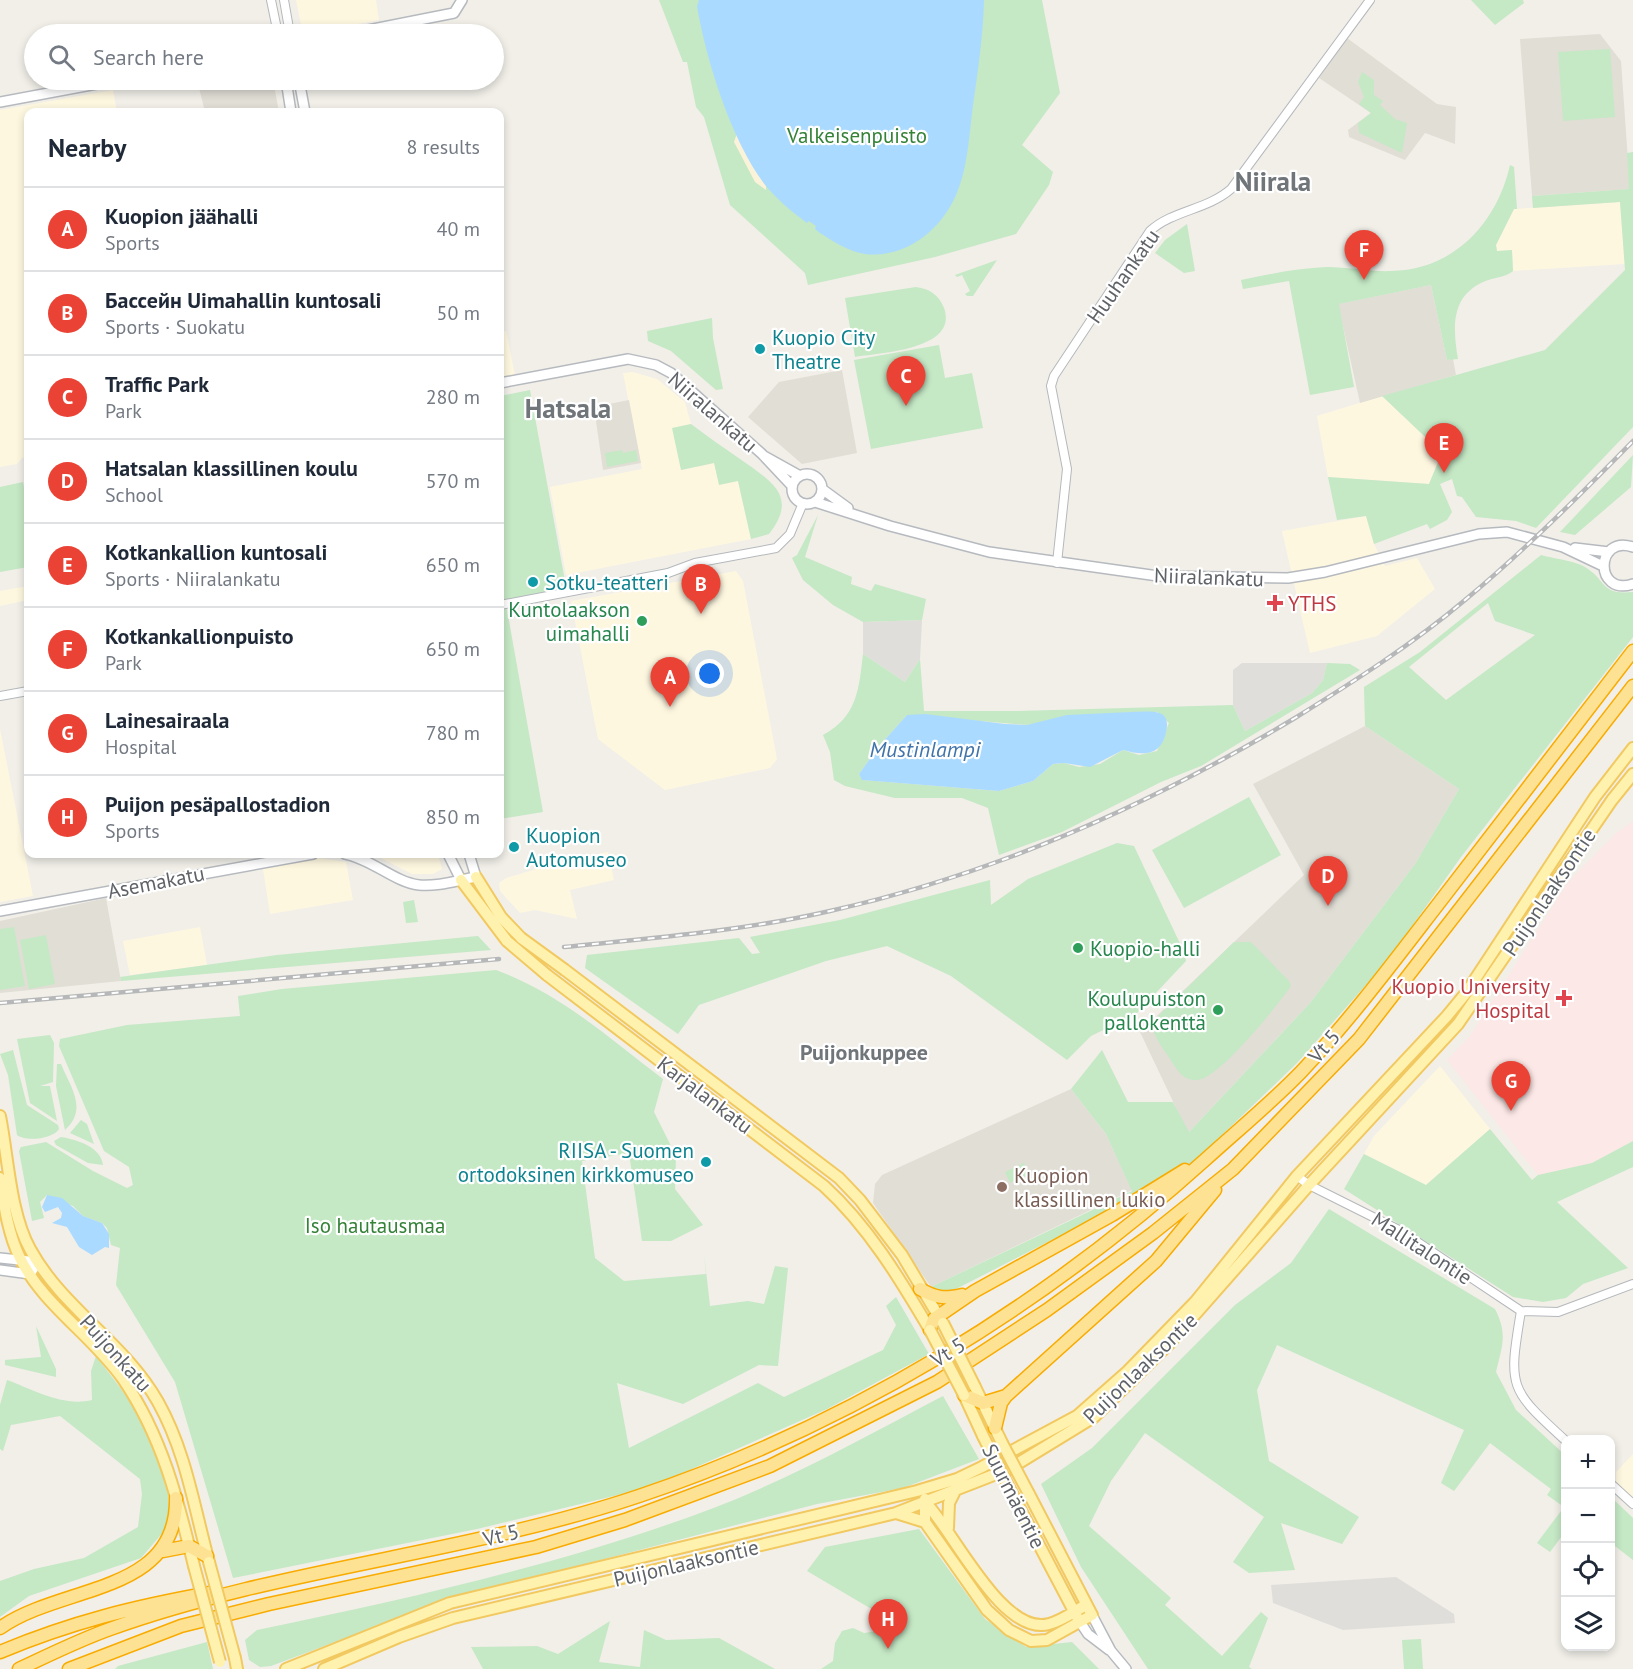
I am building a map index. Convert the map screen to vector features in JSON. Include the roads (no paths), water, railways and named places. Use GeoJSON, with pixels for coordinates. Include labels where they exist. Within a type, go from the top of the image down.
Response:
{"type":"FeatureCollection","features":[{"type":"Feature","properties":{"kind":"highway","name":"Vt 5"},"geometry":{"type":"LineString","coordinates":[[19,1669],[113,1628],[294,1578],[433,1551],[573,1516],[639,1496],[799,1431],[932,1362],[1023,1304],[1116,1236],[1212,1154],[1302,1071],[1360,1004],[1633,651]]}},
{"type":"Feature","properties":{"kind":"highway","name":"Vt 5"},"geometry":{"type":"LineString","coordinates":[[69,1669],[182,1626],[269,1604],[536,1547],[673,1504],[770,1466],[894,1406],[989,1348],[1111,1264],[1233,1169],[1359,1040],[1633,686]]}},
{"type":"Feature","properties":{"kind":"highway"},"geometry":{"type":"LineString","coordinates":[[930,1330],[930,1324],[940,1319],[975,1291],[1112,1215],[1212,1154]]}},
{"type":"Feature","properties":{"kind":"highway"},"geometry":{"type":"LineString","coordinates":[[995,1428],[1000,1403],[1005,1396],[1156,1261],[1233,1169]]}},
{"type":"Feature","properties":{"kind":"highway"},"geometry":{"type":"LineString","coordinates":[[920,1289],[934,1297],[946,1299],[975,1291]]}},
{"type":"Feature","properties":{"kind":"highway"},"geometry":{"type":"LineString","coordinates":[[964,1395],[983,1403],[1005,1396]]}},
{"type":"Feature","properties":{"kind":"highway"},"geometry":{"type":"LineString","coordinates":[[0,1628],[12,1619],[59,1599],[120,1580],[146,1566],[163,1551],[176,1521],[177,1498]]}},
{"type":"Feature","properties":{"kind":"highway"},"geometry":{"type":"LineString","coordinates":[[163,1551],[189,1545],[208,1559]]}},
{"type":"Feature","properties":{"kind":"highway"},"geometry":{"type":"LineString","coordinates":[[0,1652],[71,1624],[148,1604],[294,1578]]}},
{"type":"Feature","properties":{"kind":"main road"},"geometry":{"type":"LineString","coordinates":[[398,24],[454,13],[462,0]]}},
{"type":"Feature","properties":{"kind":"main road"},"geometry":{"type":"LineString","coordinates":[[0,102],[64,90]]}},
{"type":"Feature","properties":{"kind":"main road"},"geometry":{"type":"LineString","coordinates":[[287,90],[290,108]]}},
{"type":"Feature","properties":{"kind":"main road"},"geometry":{"type":"LineString","coordinates":[[301,90],[304,108]]}},
{"type":"Feature","properties":{"kind":"main road","name":"Niiralankatu"},"geometry":{"type":"LineString","coordinates":[[504,382],[628,359],[656,365],[671,374],[762,454],[800,476]]}},
{"type":"Feature","properties":{"kind":"main road","name":"Niiralankatu"},"geometry":{"type":"LineString","coordinates":[[762,454],[770,466],[792,486]]}},
{"type":"Feature","properties":{"kind":"main road"},"geometry":{"type":"LineString","coordinates":[[800,476],[815,477],[822,489],[815,502],[802,503],[793,495],[792,486],[800,476]]}},
{"type":"Feature","properties":{"kind":"main road","name":"Niiralankatu"},"geometry":{"type":"LineString","coordinates":[[822,489],[854,513]]}},
{"type":"Feature","properties":{"kind":"main road","name":"Niiralankatu"},"geometry":{"type":"LineString","coordinates":[[815,502],[959,545],[1057,563],[1149,575],[1281,579],[1325,572],[1479,534],[1513,532],[1563,547],[1603,566]]}},
{"type":"Feature","properties":{"kind":"main road","name":"Niiralankatu"},"geometry":{"type":"LineString","coordinates":[[1563,547],[1609,552],[1619,545],[1633,547]]}},
{"type":"Feature","properties":{"kind":"main road"},"geometry":{"type":"LineString","coordinates":[[1609,552],[1603,566],[1606,575],[1612,582],[1621,586],[1633,584]]}},
{"type":"Feature","properties":{"kind":"main road","name":"Puijonlaaksontie"},"geometry":{"type":"LineString","coordinates":[[324,1669],[399,1637],[453,1618],[896,1513],[1077,1416],[1128,1371],[1196,1301],[1297,1176],[1466,993],[1594,797],[1633,748]]}},
{"type":"Feature","properties":{"kind":"main road","name":"Puijonlaaksontie"},"geometry":{"type":"LineString","coordinates":[[286,1669],[450,1604],[924,1497],[954,1493],[1009,1469],[1094,1418],[1170,1343],[1309,1185],[1458,1024],[1612,800],[1633,774]]}},
{"type":"Feature","properties":{"kind":"main road","name":"Asemakatu"},"geometry":{"type":"LineString","coordinates":[[0,912],[291,858]]}},
{"type":"Feature","properties":{"kind":"main road"},"geometry":{"type":"LineString","coordinates":[[359,858],[412,883],[430,885],[476,877],[470,858]]}},
{"type":"Feature","properties":{"kind":"main road"},"geometry":{"type":"LineString","coordinates":[[450,858],[461,880]]}},
{"type":"Feature","properties":{"kind":"main road","name":"Karjalankatu"},"geometry":{"type":"LineString","coordinates":[[476,877],[501,916],[521,938],[839,1178],[860,1200],[902,1255],[920,1289],[940,1319]]}},
{"type":"Feature","properties":{"kind":"main road","name":"Karjalankatu"},"geometry":{"type":"LineString","coordinates":[[461,880],[507,941],[548,975],[824,1186],[849,1209],[886,1261],[930,1330]]}},
{"type":"Feature","properties":{"kind":"main road","name":"Puijonkatu"},"geometry":{"type":"LineString","coordinates":[[0,1116],[18,1214],[25,1239],[56,1287],[135,1369],[158,1400],[186,1467],[236,1664]]}},
{"type":"Feature","properties":{"kind":"main road","name":"Puijonkatu"},"geometry":{"type":"LineString","coordinates":[[0,1178],[13,1241],[20,1259],[46,1295],[97,1346],[123,1380],[157,1439],[177,1498],[221,1666]]}},
{"type":"Feature","properties":{"kind":"main road"},"geometry":{"type":"LineString","coordinates":[[0,1258],[38,1262],[30,1274],[0,1270]]}},
{"type":"Feature","properties":{"kind":"main road","name":"Suurmäentie"},"geometry":{"type":"LineString","coordinates":[[940,1319],[1089,1610],[1111,1651],[1126,1669]]}},
{"type":"Feature","properties":{"kind":"main road","name":"Suurmäentie"},"geometry":{"type":"LineString","coordinates":[[930,1330],[1073,1611],[1088,1634],[1111,1651]]}},
{"type":"Feature","properties":{"kind":"main road"},"geometry":{"type":"LineString","coordinates":[[948,1528],[949,1503],[954,1493]]}},
{"type":"Feature","properties":{"kind":"main road"},"geometry":{"type":"LineString","coordinates":[[924,1497],[925,1522],[987,1610],[1009,1630],[1031,1641],[1047,1640],[1080,1622],[1089,1610]]}},
{"type":"Feature","properties":{"kind":"main road"},"geometry":{"type":"LineString","coordinates":[[924,1497],[948,1528],[982,1583],[1016,1618],[1032,1625],[1049,1624],[1073,1611],[1089,1610]]}},
{"type":"Feature","properties":{"kind":"main road"},"geometry":{"type":"LineString","coordinates":[[896,1513],[925,1522]]}},
{"type":"Feature","properties":{"kind":"street"},"geometry":{"type":"LineString","coordinates":[[271,0],[276,24]]}},
{"type":"Feature","properties":{"kind":"street"},"geometry":{"type":"LineString","coordinates":[[284,0],[288,24]]}},
{"type":"Feature","properties":{"kind":"street","name":"Huuhankatu"},"geometry":{"type":"LineString","coordinates":[[1057,563],[1067,469],[1052,381],[1150,231],[1172,217],[1218,200],[1231,189],[1370,0]]}},
{"type":"Feature","properties":{"kind":"street"},"geometry":{"type":"LineString","coordinates":[[504,604],[668,573],[695,563],[776,548],[790,534],[802,503]]}},
{"type":"Feature","properties":{"kind":"street"},"geometry":{"type":"LineString","coordinates":[[0,696],[24,692]]}},
{"type":"Feature","properties":{"kind":"street","name":"Mallitalontie"},"geometry":{"type":"LineString","coordinates":[[1297,1176],[1309,1185],[1401,1231],[1521,1311],[1548,1313],[1575,1306],[1633,1284]]}},
{"type":"Feature","properties":{"kind":"street"},"geometry":{"type":"LineString","coordinates":[[1521,1311],[1513,1358],[1517,1389],[1529,1408],[1561,1437]]}},
{"type":"Feature","properties":{"kind":"street"},"geometry":{"type":"LineString","coordinates":[[1615,1487],[1633,1504]]}},
{"type":"Feature","properties":{"kind":"water","name":"Valkeisenpuisto"},"geometry":{"type":"Polygon","coordinates":[[[699,0],[984,0],[980,53],[963,174],[956,195],[941,220],[920,240],[907,247],[894,252],[865,254],[841,246],[820,233],[815,229],[816,226],[809,221],[807,223],[775,196],[766,186],[742,147],[722,100],[701,27],[697,6],[699,0]]]}},
{"type":"Feature","properties":{"kind":"water","name":"Mustinlampi"},"geometry":{"type":"Polygon","coordinates":[[[1158,713],[1166,718],[1164,740],[1156,750],[1138,753],[1123,750],[1090,767],[1064,763],[1053,764],[1033,781],[999,791],[862,780],[859,774],[880,745],[907,715],[925,714],[1027,725],[1067,715],[1158,713]]]}},
{"type":"Feature","properties":{"kind":"water"},"geometry":{"type":"Polygon","coordinates":[[[47,1195],[62,1198],[83,1216],[102,1223],[109,1234],[109,1248],[105,1247],[92,1255],[79,1247],[67,1227],[52,1223],[61,1218],[62,1213],[58,1207],[45,1212],[42,1207],[47,1195]]]}},
{"type":"Feature","properties":{"kind":"railway"},"geometry":{"type":"LineString","coordinates":[[564,947],[731,929],[797,918],[891,896],[1011,857],[1128,808],[1240,750],[1295,718],[1404,647],[1509,562],[1633,441]]}},
{"type":"Feature","properties":{"kind":"railway"},"geometry":{"type":"LineString","coordinates":[[0,1003],[499,959]]}},
{"type":"Feature","properties":{"kind":"place","name":"Kotkankallionpuisto"},"geometry":{"type":"Point","coordinates":[1364,280]}},
{"type":"Feature","properties":{"kind":"place","name":"Kuopio City Theatre"},"geometry":{"type":"Point","coordinates":[760,349]}},
{"type":"Feature","properties":{"kind":"place","name":"Traffic Park"},"geometry":{"type":"Point","coordinates":[906,406]}},
{"type":"Feature","properties":{"kind":"place","name":"Kotkankallion kuntosali"},"geometry":{"type":"Point","coordinates":[1444,473]}},
{"type":"Feature","properties":{"kind":"place","name":"Sotku-teatteri"},"geometry":{"type":"Point","coordinates":[533,582]}},
{"type":"Feature","properties":{"kind":"place","name":"YTHS"},"geometry":{"type":"Point","coordinates":[1275,603]}},
{"type":"Feature","properties":{"kind":"place","name":"Бассейн Uimahallin kuntosali"},"geometry":{"type":"Point","coordinates":[701,614]}},
{"type":"Feature","properties":{"kind":"place","name":"Kuntolaakson uimahalli"},"geometry":{"type":"Point","coordinates":[642,621]}},
{"type":"Feature","properties":{"kind":"place","name":"Kuopion jäähalli"},"geometry":{"type":"Point","coordinates":[670,707]}},
{"type":"Feature","properties":{"kind":"place","name":"Kuopion Automuseo"},"geometry":{"type":"Point","coordinates":[514,847]}},
{"type":"Feature","properties":{"kind":"place","name":"Hatsalan klassillinen koulu"},"geometry":{"type":"Point","coordinates":[1328,906]}},
{"type":"Feature","properties":{"kind":"place","name":"Kuopio-halli"},"geometry":{"type":"Point","coordinates":[1078,948]}},
{"type":"Feature","properties":{"kind":"place","name":"Kuopio University Hospital"},"geometry":{"type":"Point","coordinates":[1564,998]}},
{"type":"Feature","properties":{"kind":"place","name":"Koulupuiston pallokenttä"},"geometry":{"type":"Point","coordinates":[1218,1010]}},
{"type":"Feature","properties":{"kind":"place","name":"Lainesairaala"},"geometry":{"type":"Point","coordinates":[1511,1111]}},
{"type":"Feature","properties":{"kind":"place","name":"RIISA - Suomen ortodoksinen kirkkomuseo"},"geometry":{"type":"Point","coordinates":[706,1162]}},
{"type":"Feature","properties":{"kind":"place","name":"Kuopion klassillinen lukio"},"geometry":{"type":"Point","coordinates":[1002,1187]}},
{"type":"Feature","properties":{"kind":"place","name":"Puijon pesäpallostadion"},"geometry":{"type":"Point","coordinates":[888,1649]}},
{"type":"Feature","properties":{"kind":"district","name":"Niirala"},"geometry":{"type":"Point","coordinates":[1273,181]}},
{"type":"Feature","properties":{"kind":"district","name":"Hatsala"},"geometry":{"type":"Point","coordinates":[568,408]}},
{"type":"Feature","properties":{"kind":"district","name":"Puijonkuppee"},"geometry":{"type":"Point","coordinates":[864,1052]}},
{"type":"Feature","properties":{"kind":"park label","name":"Iso hautausmaa"},"geometry":{"type":"Point","coordinates":[375,1225]}}]}
